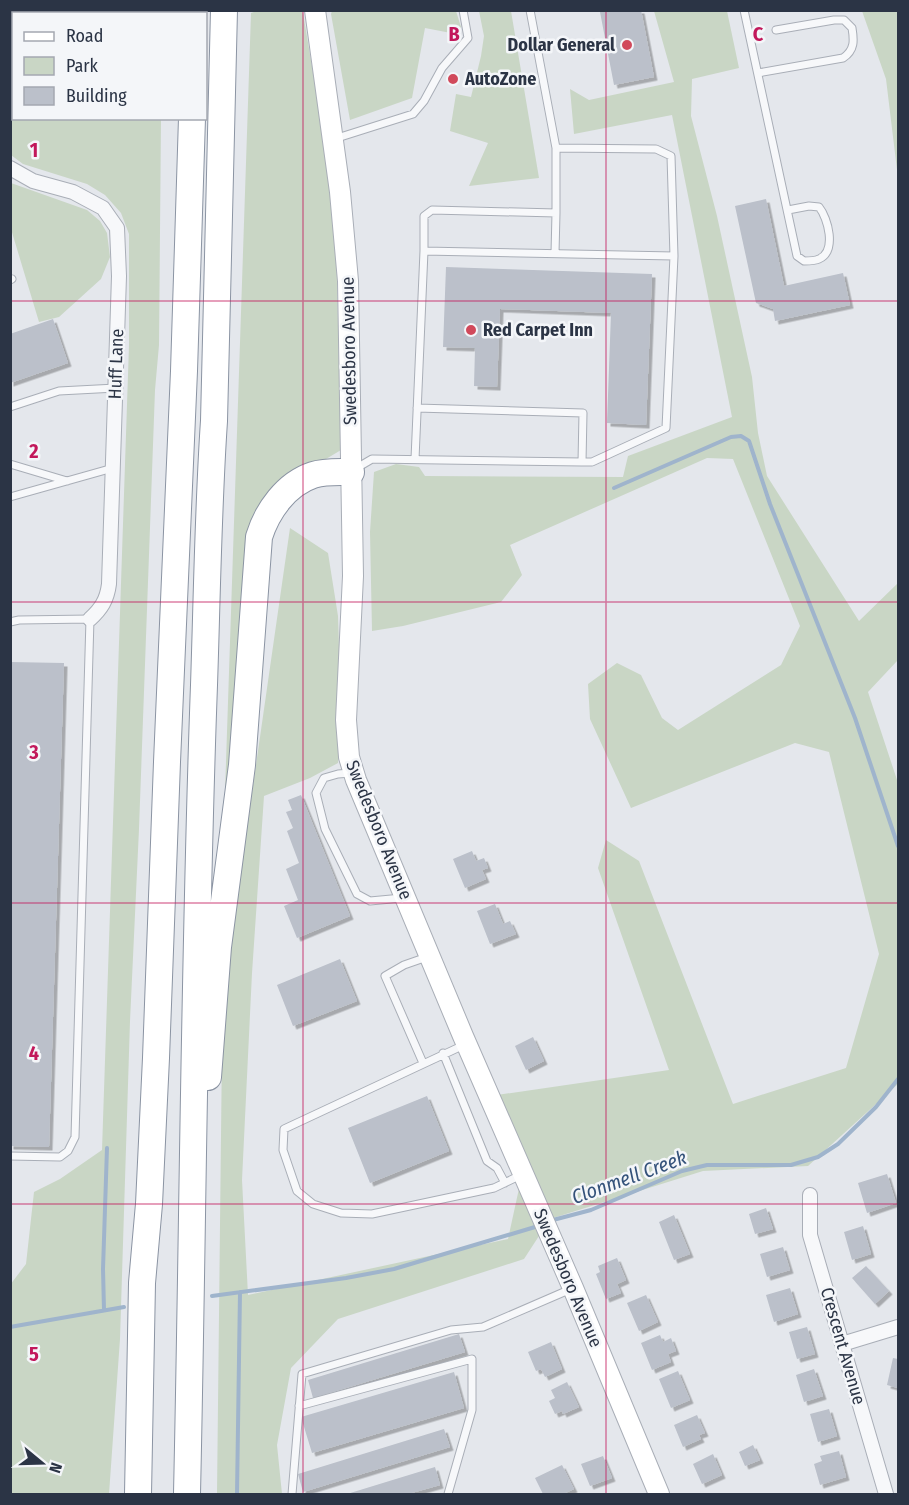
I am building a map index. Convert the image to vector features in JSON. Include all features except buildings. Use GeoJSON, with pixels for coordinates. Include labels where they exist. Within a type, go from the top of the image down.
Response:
{"type":"FeatureCollection","features":[{"type":"Feature","properties":{"kind":"highway"},"geometry":{"type":"LineString","coordinates":[[187,1494],[194,1194],[197,890],[214,421],[224,10]]}},
{"type":"Feature","properties":{"kind":"highway"},"geometry":{"type":"LineString","coordinates":[[175,120],[182,430]]}},
{"type":"Feature","properties":{"kind":"highway"},"geometry":{"type":"LineString","coordinates":[[138,1494],[142,1283],[149,1204],[182,430],[192,120]]}},
{"type":"Feature","properties":{"kind":"highway"},"geometry":{"type":"LineString","coordinates":[[194,1194],[211,1054],[218,947],[242,765],[259,537],[270,511],[288,490],[312,475],[351,472]]}},
{"type":"Feature","properties":{"kind":"highway"},"geometry":{"type":"LineString","coordinates":[[123,1494],[140,1374]]}},
{"type":"Feature","properties":{"kind":"street","name":"Swedesboro Avenue"},"geometry":{"type":"LineString","coordinates":[[315,10],[340,192],[348,281],[352,612],[346,720],[348,751],[354,773],[430,956],[573,1288],[658,1494]]}},
{"type":"Feature","properties":{"kind":"street"},"geometry":{"type":"LineString","coordinates":[[179,12],[192,12]]}},
{"type":"Feature","properties":{"kind":"street","name":"Huff Lane"},"geometry":{"type":"LineString","coordinates":[[10,168],[33,181],[73,192],[103,208],[117,228],[119,276],[116,388],[107,596],[100,610],[90,619]]}},
{"type":"Feature","properties":{"kind":"street","name":"Crescent Avenue"},"geometry":{"type":"LineString","coordinates":[[810,1195],[810,1235],[886,1494]]}},
{"type":"Feature","properties":{"kind":"street"},"geometry":{"type":"LineString","coordinates":[[842,1344],[898,1327]]}},
{"type":"Feature","properties":{"kind":"lane"},"geometry":{"type":"LineString","coordinates":[[333,139],[413,114],[424,101],[442,68],[468,38],[463,10]]}},
{"type":"Feature","properties":{"kind":"lane"},"geometry":{"type":"LineString","coordinates":[[530,10],[556,148],[555,254]]}},
{"type":"Feature","properties":{"kind":"lane"},"geometry":{"type":"LineString","coordinates":[[744,10],[797,256],[804,261],[819,259],[827,251],[829,244],[823,212],[819,207],[809,206],[788,210]]}},
{"type":"Feature","properties":{"kind":"lane"},"geometry":{"type":"LineString","coordinates":[[758,73],[843,58],[849,54],[853,46],[852,28],[844,20],[776,30]]}},
{"type":"Feature","properties":{"kind":"lane"},"geometry":{"type":"LineString","coordinates":[[351,472],[372,459],[592,462],[666,428],[674,256],[671,156],[656,149],[556,148]]}},
{"type":"Feature","properties":{"kind":"lane"},"geometry":{"type":"LineString","coordinates":[[415,459],[424,216],[432,210],[556,213]]}},
{"type":"Feature","properties":{"kind":"lane"},"geometry":{"type":"LineString","coordinates":[[424,251],[674,256]]}},
{"type":"Feature","properties":{"kind":"lane"},"geometry":{"type":"LineString","coordinates":[[10,407],[59,391],[116,388]]}},
{"type":"Feature","properties":{"kind":"lane"},"geometry":{"type":"LineString","coordinates":[[417,408],[583,413],[582,462]]}},
{"type":"Feature","properties":{"kind":"lane"},"geometry":{"type":"LineString","coordinates":[[10,464],[68,481]]}},
{"type":"Feature","properties":{"kind":"lane"},"geometry":{"type":"LineString","coordinates":[[10,497],[113,468]]}},
{"type":"Feature","properties":{"kind":"lane"},"geometry":{"type":"LineString","coordinates":[[10,622],[90,619],[75,1137],[68,1151],[60,1157],[10,1156]]}},
{"type":"Feature","properties":{"kind":"lane"},"geometry":{"type":"LineString","coordinates":[[354,773],[324,778],[316,793],[325,829],[357,894],[370,901],[406,898]]}},
{"type":"Feature","properties":{"kind":"lane"},"geometry":{"type":"LineString","coordinates":[[423,1063],[386,976],[404,965],[430,956]]}},
{"type":"Feature","properties":{"kind":"lane"},"geometry":{"type":"LineString","coordinates":[[467,1044],[443,1053],[284,1129],[283,1150],[297,1191],[313,1204],[341,1213],[372,1214],[494,1188],[524,1174]]}},
{"type":"Feature","properties":{"kind":"lane"},"geometry":{"type":"LineString","coordinates":[[443,1053],[488,1161],[497,1168],[505,1183]]}},
{"type":"Feature","properties":{"kind":"lane"},"geometry":{"type":"LineString","coordinates":[[292,1494],[302,1374],[451,1330],[483,1327],[573,1288]]}},
{"type":"Feature","properties":{"kind":"lane"},"geometry":{"type":"LineString","coordinates":[[299,1406],[472,1359],[472,1410],[448,1494]]}},
{"type":"Feature","properties":{"kind":"green space"},"geometry":{"type":"Polygon","coordinates":[[[259,10],[301,11],[303,13],[322,126],[336,242],[341,450],[296,477],[274,495],[234,793],[225,792],[251,13],[259,10]]]}},
{"type":"Feature","properties":{"kind":"green space"},"geometry":{"type":"Polygon","coordinates":[[[332,11],[456,11],[461,27],[456,34],[425,28],[412,98],[350,120],[332,11]]]}},
{"type":"Feature","properties":{"kind":"green space"},"geometry":{"type":"Polygon","coordinates":[[[479,11],[511,11],[539,178],[469,186],[488,143],[450,131],[456,94],[471,97],[481,56],[484,36],[479,11]]]}},
{"type":"Feature","properties":{"kind":"green space"},"geometry":{"type":"Polygon","coordinates":[[[654,11],[727,11],[739,68],[692,79],[691,116],[717,216],[752,377],[758,433],[767,476],[859,621],[898,583],[898,660],[868,692],[898,783],[898,1084],[808,1166],[703,1171],[550,1219],[524,1259],[338,1319],[291,1368],[277,1445],[282,1494],[217,1494],[222,1047],[228,960],[290,528],[328,553],[338,616],[341,706],[338,763],[310,778],[264,796],[252,973],[242,1180],[248,1295],[508,1239],[525,1161],[497,1095],[669,1070],[598,868],[606,840],[639,861],[733,1104],[846,1068],[879,954],[829,752],[795,743],[631,808],[590,719],[588,684],[617,663],[641,675],[662,718],[678,730],[781,665],[800,626],[733,459],[707,458],[510,545],[522,575],[501,602],[403,626],[372,631],[370,532],[374,472],[396,464],[419,467],[425,476],[623,477],[628,456],[732,417],[672,115],[574,134],[570,89],[589,100],[674,82],[654,11]]]}},
{"type":"Feature","properties":{"kind":"green space"},"geometry":{"type":"Polygon","coordinates":[[[862,11],[898,11],[898,178],[886,79],[862,11]]]}},
{"type":"Feature","properties":{"kind":"green space"},"geometry":{"type":"Polygon","coordinates":[[[12,74],[12,120],[161,120],[159,345],[155,390],[130,1021],[120,1339],[109,1494],[11,1494],[10,1285],[26,1264],[34,1192],[60,1179],[102,1150],[129,345],[129,234],[121,213],[105,195],[87,184],[23,164],[11,155],[10,75],[12,74]]]}},
{"type":"Feature","properties":{"kind":"green space"},"geometry":{"type":"Polygon","coordinates":[[[11,183],[87,210],[100,221],[107,233],[110,257],[101,279],[59,317],[39,322],[11,229],[11,183]]]}},
{"type":"Feature","properties":{"kind":"waterway"},"geometry":{"type":"LineString","coordinates":[[614,488],[731,437],[741,436],[749,441],[770,504],[855,718],[898,846]]}},
{"type":"Feature","properties":{"kind":"waterway","name":"Clonmell Creek"},"geometry":{"type":"LineString","coordinates":[[553,1220],[591,1210],[682,1171],[707,1165],[791,1165],[818,1157],[838,1144],[876,1107],[898,1079]]}},
{"type":"Feature","properties":{"kind":"waterway"},"geometry":{"type":"LineString","coordinates":[[104,1310],[107,1148]]}},
{"type":"Feature","properties":{"kind":"waterway","name":"Clonmell Creek"},"geometry":{"type":"LineString","coordinates":[[212,1296],[346,1278],[394,1269],[535,1227]]}},
{"type":"Feature","properties":{"kind":"waterway"},"geometry":{"type":"LineString","coordinates":[[237,1494],[240,1292]]}},
{"type":"Feature","properties":{"kind":"waterway","name":"Clonmell Creek"},"geometry":{"type":"LineString","coordinates":[[10,1327],[124,1307]]}},
{"type":"Feature","properties":{"kind":"place","name":"Dollar General"},"geometry":{"type":"Point","coordinates":[627,45]}},
{"type":"Feature","properties":{"kind":"place","name":"AutoZone"},"geometry":{"type":"Point","coordinates":[453,79]}},
{"type":"Feature","properties":{"kind":"place","name":"Red Carpet Inn"},"geometry":{"type":"Point","coordinates":[471,330]}}]}
